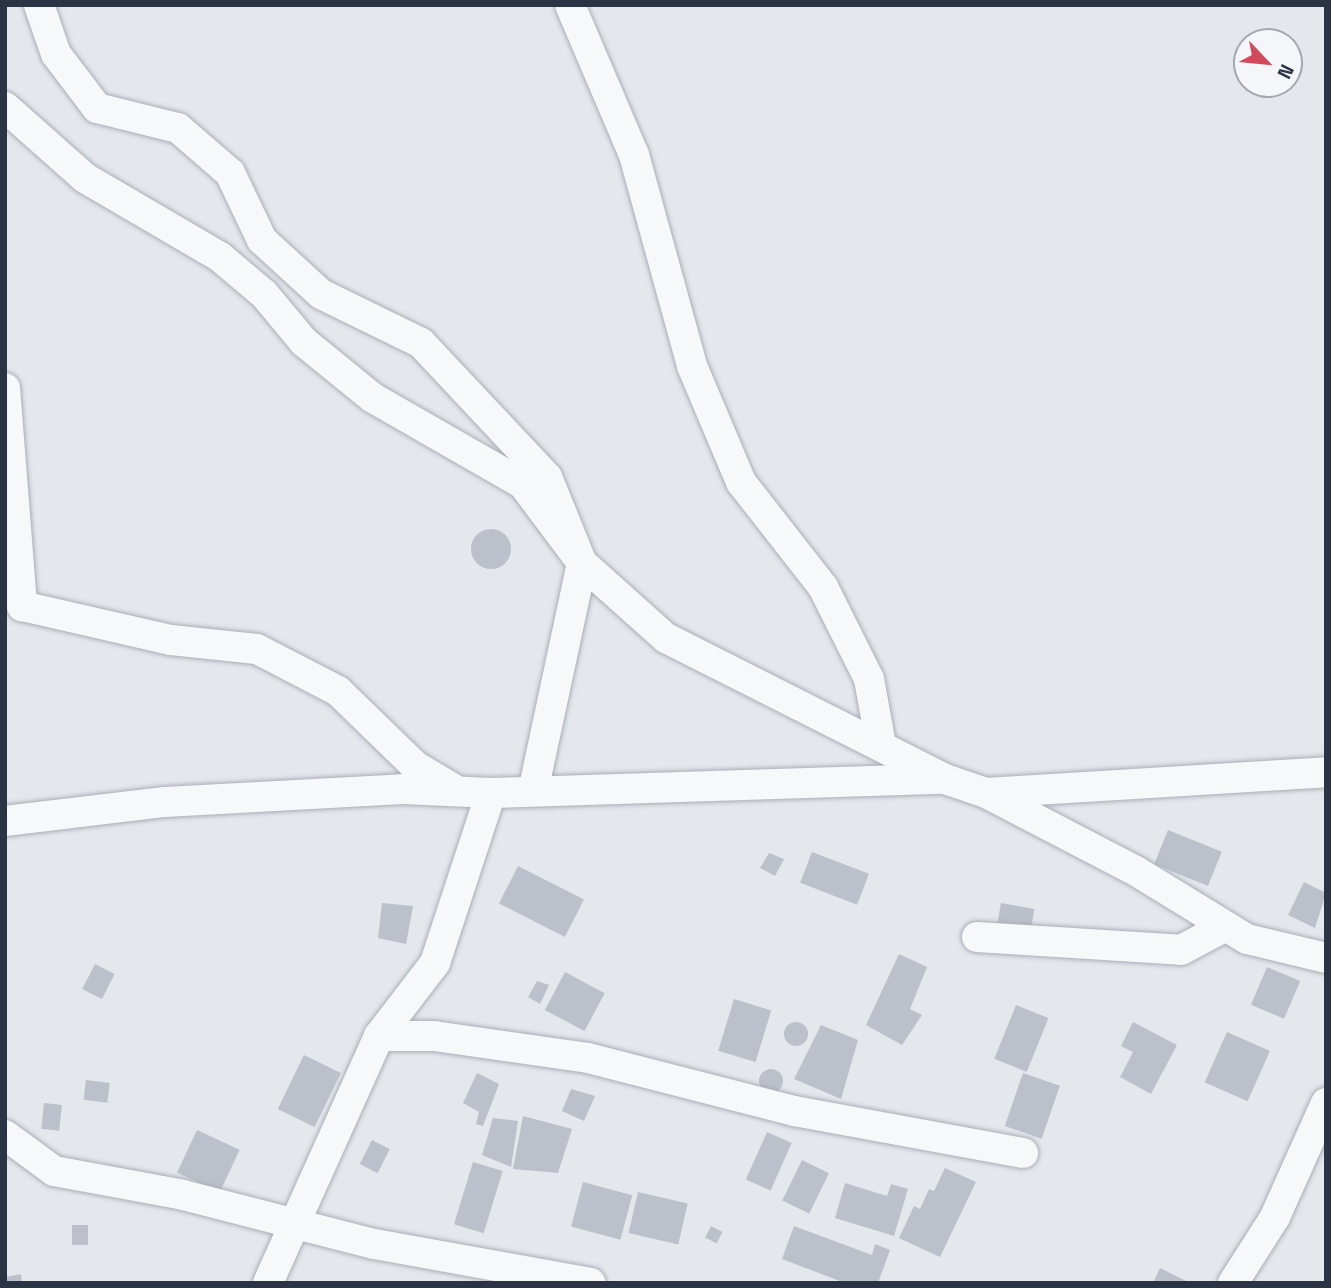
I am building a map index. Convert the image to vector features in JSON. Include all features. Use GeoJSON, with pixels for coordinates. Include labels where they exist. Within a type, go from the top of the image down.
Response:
{"type":"FeatureCollection","features":[{"type":"Feature","properties":{"kind":"street"},"geometry":{"type":"LineString","coordinates":[[39,5],[56,54],[97,108],[178,128],[230,173],[262,240],[321,294],[421,343],[547,477],[582,563],[533,790]]}},
{"type":"Feature","properties":{"kind":"street"},"geometry":{"type":"LineString","coordinates":[[570,5],[635,155],[692,366],[741,482],[823,587],[869,678],[881,745]]}},
{"type":"Feature","properties":{"kind":"street"},"geometry":{"type":"LineString","coordinates":[[5,107],[85,178],[220,257],[264,294],[304,342],[373,398],[523,484],[582,563],[666,638],[946,779],[986,793],[1136,871],[1224,927],[1326,958]]}},
{"type":"Feature","properties":{"kind":"street"},"geometry":{"type":"LineString","coordinates":[[5,388],[23,606],[171,640],[257,649],[338,691],[415,766],[457,791]]}},
{"type":"Feature","properties":{"kind":"street"},"geometry":{"type":"LineString","coordinates":[[986,793],[1326,772]]}},
{"type":"Feature","properties":{"kind":"street"},"geometry":{"type":"LineString","coordinates":[[5,821],[165,802],[457,791],[491,793],[946,779]]}},
{"type":"Feature","properties":{"kind":"street"},"geometry":{"type":"LineString","coordinates":[[268,1283],[379,1035],[435,964],[491,793]]}},
{"type":"Feature","properties":{"kind":"street"},"geometry":{"type":"LineString","coordinates":[[977,937],[1181,950],[1224,927]]}},
{"type":"Feature","properties":{"kind":"street"},"geometry":{"type":"LineString","coordinates":[[379,1035],[434,1036],[599,1060],[794,1111],[1023,1153]]}},
{"type":"Feature","properties":{"kind":"street"},"geometry":{"type":"LineString","coordinates":[[1233,1283],[1275,1217],[1326,1103]]}},
{"type":"Feature","properties":{"kind":"street"},"geometry":{"type":"LineString","coordinates":[[5,1135],[54,1171],[183,1195],[292,1225],[591,1283]]}},
{"type":"Feature","properties":{"kind":"building"},"geometry":{"type":"Polygon","coordinates":[[[491,529],[499,530],[505,535],[510,541],[510,557],[505,563],[499,568],[491,569],[483,568],[477,563],[472,557],[471,549],[472,541],[477,535],[483,530],[491,529]]]}},
{"type":"Feature","properties":{"kind":"building"},"geometry":{"type":"Polygon","coordinates":[[[1168,830],[1222,852],[1208,886],[1154,864],[1168,830]]]}},
{"type":"Feature","properties":{"kind":"building"},"geometry":{"type":"Polygon","coordinates":[[[812,852],[869,874],[857,905],[800,883],[812,852]]]}},
{"type":"Feature","properties":{"kind":"building"},"geometry":{"type":"Polygon","coordinates":[[[769,853],[784,859],[775,876],[760,868],[769,853]]]}},
{"type":"Feature","properties":{"kind":"building"},"geometry":{"type":"Polygon","coordinates":[[[518,866],[584,900],[565,937],[499,903],[518,866]]]}},
{"type":"Feature","properties":{"kind":"building"},"geometry":{"type":"Polygon","coordinates":[[[1304,882],[1326,893],[1315,928],[1288,915],[1304,882]]]}},
{"type":"Feature","properties":{"kind":"building"},"geometry":{"type":"Polygon","coordinates":[[[382,903],[413,906],[406,944],[378,938],[382,903]]]}},
{"type":"Feature","properties":{"kind":"building"},"geometry":{"type":"Polygon","coordinates":[[[1001,903],[1034,909],[1031,929],[998,923],[1001,903]]]}},
{"type":"Feature","properties":{"kind":"building"},"geometry":{"type":"Polygon","coordinates":[[[899,954],[927,967],[910,1009],[922,1015],[902,1045],[866,1025],[899,954]]]}},
{"type":"Feature","properties":{"kind":"building"},"geometry":{"type":"Polygon","coordinates":[[[95,964],[115,974],[102,999],[82,989],[95,964]]]}},
{"type":"Feature","properties":{"kind":"building"},"geometry":{"type":"Polygon","coordinates":[[[1267,967],[1300,981],[1284,1019],[1251,1005],[1267,967]]]}},
{"type":"Feature","properties":{"kind":"building"},"geometry":{"type":"Polygon","coordinates":[[[565,972],[605,993],[585,1031],[545,1010],[565,972]]]}},
{"type":"Feature","properties":{"kind":"building"},"geometry":{"type":"Polygon","coordinates":[[[537,981],[549,985],[540,1004],[528,997],[537,981]]]}},
{"type":"Feature","properties":{"kind":"building"},"geometry":{"type":"Polygon","coordinates":[[[734,999],[771,1010],[756,1062],[718,1051],[734,999]]]}},
{"type":"Feature","properties":{"kind":"building"},"geometry":{"type":"Polygon","coordinates":[[[1016,1005],[1048,1018],[1027,1072],[994,1059],[1016,1005]]]}},
{"type":"Feature","properties":{"kind":"building"},"geometry":{"type":"Polygon","coordinates":[[[796,1022],[805,1025],[808,1034],[805,1043],[796,1046],[787,1043],[784,1034],[787,1025],[796,1022]]]}},
{"type":"Feature","properties":{"kind":"building"},"geometry":{"type":"Polygon","coordinates":[[[1133,1022],[1177,1045],[1151,1094],[1120,1077],[1133,1052],[1121,1046],[1133,1022]]]}},
{"type":"Feature","properties":{"kind":"building"},"geometry":{"type":"Polygon","coordinates":[[[821,1025],[858,1040],[841,1099],[794,1079],[821,1025]]]}},
{"type":"Feature","properties":{"kind":"building"},"geometry":{"type":"Polygon","coordinates":[[[1227,1032],[1270,1051],[1248,1101],[1205,1082],[1227,1032]]]}},
{"type":"Feature","properties":{"kind":"building"},"geometry":{"type":"Polygon","coordinates":[[[304,1055],[341,1073],[315,1127],[278,1109],[304,1055]]]}},
{"type":"Feature","properties":{"kind":"building"},"geometry":{"type":"Polygon","coordinates":[[[771,1069],[779,1073],[783,1081],[779,1089],[771,1093],[763,1089],[759,1081],[763,1073],[771,1069]]]}},
{"type":"Feature","properties":{"kind":"building"},"geometry":{"type":"Polygon","coordinates":[[[477,1073],[499,1084],[483,1126],[476,1124],[479,1112],[463,1103],[477,1073]]]}},
{"type":"Feature","properties":{"kind":"building"},"geometry":{"type":"Polygon","coordinates":[[[1023,1073],[1060,1086],[1042,1139],[1005,1126],[1023,1073]]]}},
{"type":"Feature","properties":{"kind":"building"},"geometry":{"type":"Polygon","coordinates":[[[86,1080],[110,1083],[107,1103],[84,1100],[86,1080]]]}},
{"type":"Feature","properties":{"kind":"building"},"geometry":{"type":"Polygon","coordinates":[[[571,1089],[595,1096],[584,1121],[562,1111],[571,1089]]]}},
{"type":"Feature","properties":{"kind":"building"},"geometry":{"type":"Polygon","coordinates":[[[44,1103],[62,1105],[59,1131],[41,1129],[44,1103]]]}},
{"type":"Feature","properties":{"kind":"building"},"geometry":{"type":"Polygon","coordinates":[[[523,1116],[572,1129],[558,1173],[513,1169],[523,1116]]]}},
{"type":"Feature","properties":{"kind":"building"},"geometry":{"type":"Polygon","coordinates":[[[493,1118],[518,1121],[511,1167],[482,1155],[493,1118]]]}},
{"type":"Feature","properties":{"kind":"building"},"geometry":{"type":"Polygon","coordinates":[[[197,1130],[240,1150],[220,1192],[177,1173],[197,1130]]]}},
{"type":"Feature","properties":{"kind":"building"},"geometry":{"type":"Polygon","coordinates":[[[767,1132],[792,1143],[771,1190],[746,1180],[767,1132]]]}},
{"type":"Feature","properties":{"kind":"building"},"geometry":{"type":"Polygon","coordinates":[[[372,1140],[390,1149],[378,1173],[360,1164],[372,1140]]]}},
{"type":"Feature","properties":{"kind":"building"},"geometry":{"type":"Polygon","coordinates":[[[802,1160],[829,1173],[809,1214],[782,1200],[802,1160]]]}},
{"type":"Feature","properties":{"kind":"building"},"geometry":{"type":"Polygon","coordinates":[[[473,1162],[503,1171],[484,1233],[454,1224],[473,1162]]]}},
{"type":"Feature","properties":{"kind":"building"},"geometry":{"type":"Polygon","coordinates":[[[945,1168],[976,1182],[940,1257],[899,1238],[914,1206],[920,1209],[929,1189],[934,1191],[945,1168]]]}},
{"type":"Feature","properties":{"kind":"building"},"geometry":{"type":"Polygon","coordinates":[[[583,1182],[632,1195],[620,1240],[571,1226],[583,1182]]]}},
{"type":"Feature","properties":{"kind":"building"},"geometry":{"type":"Polygon","coordinates":[[[845,1183],[887,1196],[891,1184],[908,1189],[894,1236],[835,1218],[845,1183]]]}},
{"type":"Feature","properties":{"kind":"building"},"geometry":{"type":"Polygon","coordinates":[[[638,1192],[688,1203],[678,1244],[629,1233],[638,1192]]]}},
{"type":"Feature","properties":{"kind":"building"},"geometry":{"type":"Polygon","coordinates":[[[72,1225],[88,1225],[88,1245],[72,1245],[72,1225]]]}},
{"type":"Feature","properties":{"kind":"building"},"geometry":{"type":"Polygon","coordinates":[[[711,1226],[723,1232],[717,1243],[705,1238],[711,1226]]]}},
{"type":"Feature","properties":{"kind":"building"},"geometry":{"type":"Polygon","coordinates":[[[794,1226],[872,1255],[875,1244],[890,1250],[878,1283],[845,1283],[782,1259],[794,1226]]]}},
{"type":"Feature","properties":{"kind":"building"},"geometry":{"type":"Polygon","coordinates":[[[1160,1268],[1190,1283],[1153,1283],[1160,1268]]]}},
{"type":"Feature","properties":{"kind":"building"},"geometry":{"type":"Polygon","coordinates":[[[21,1274],[22,1283],[5,1283],[5,1277],[21,1274]]]}}]}
